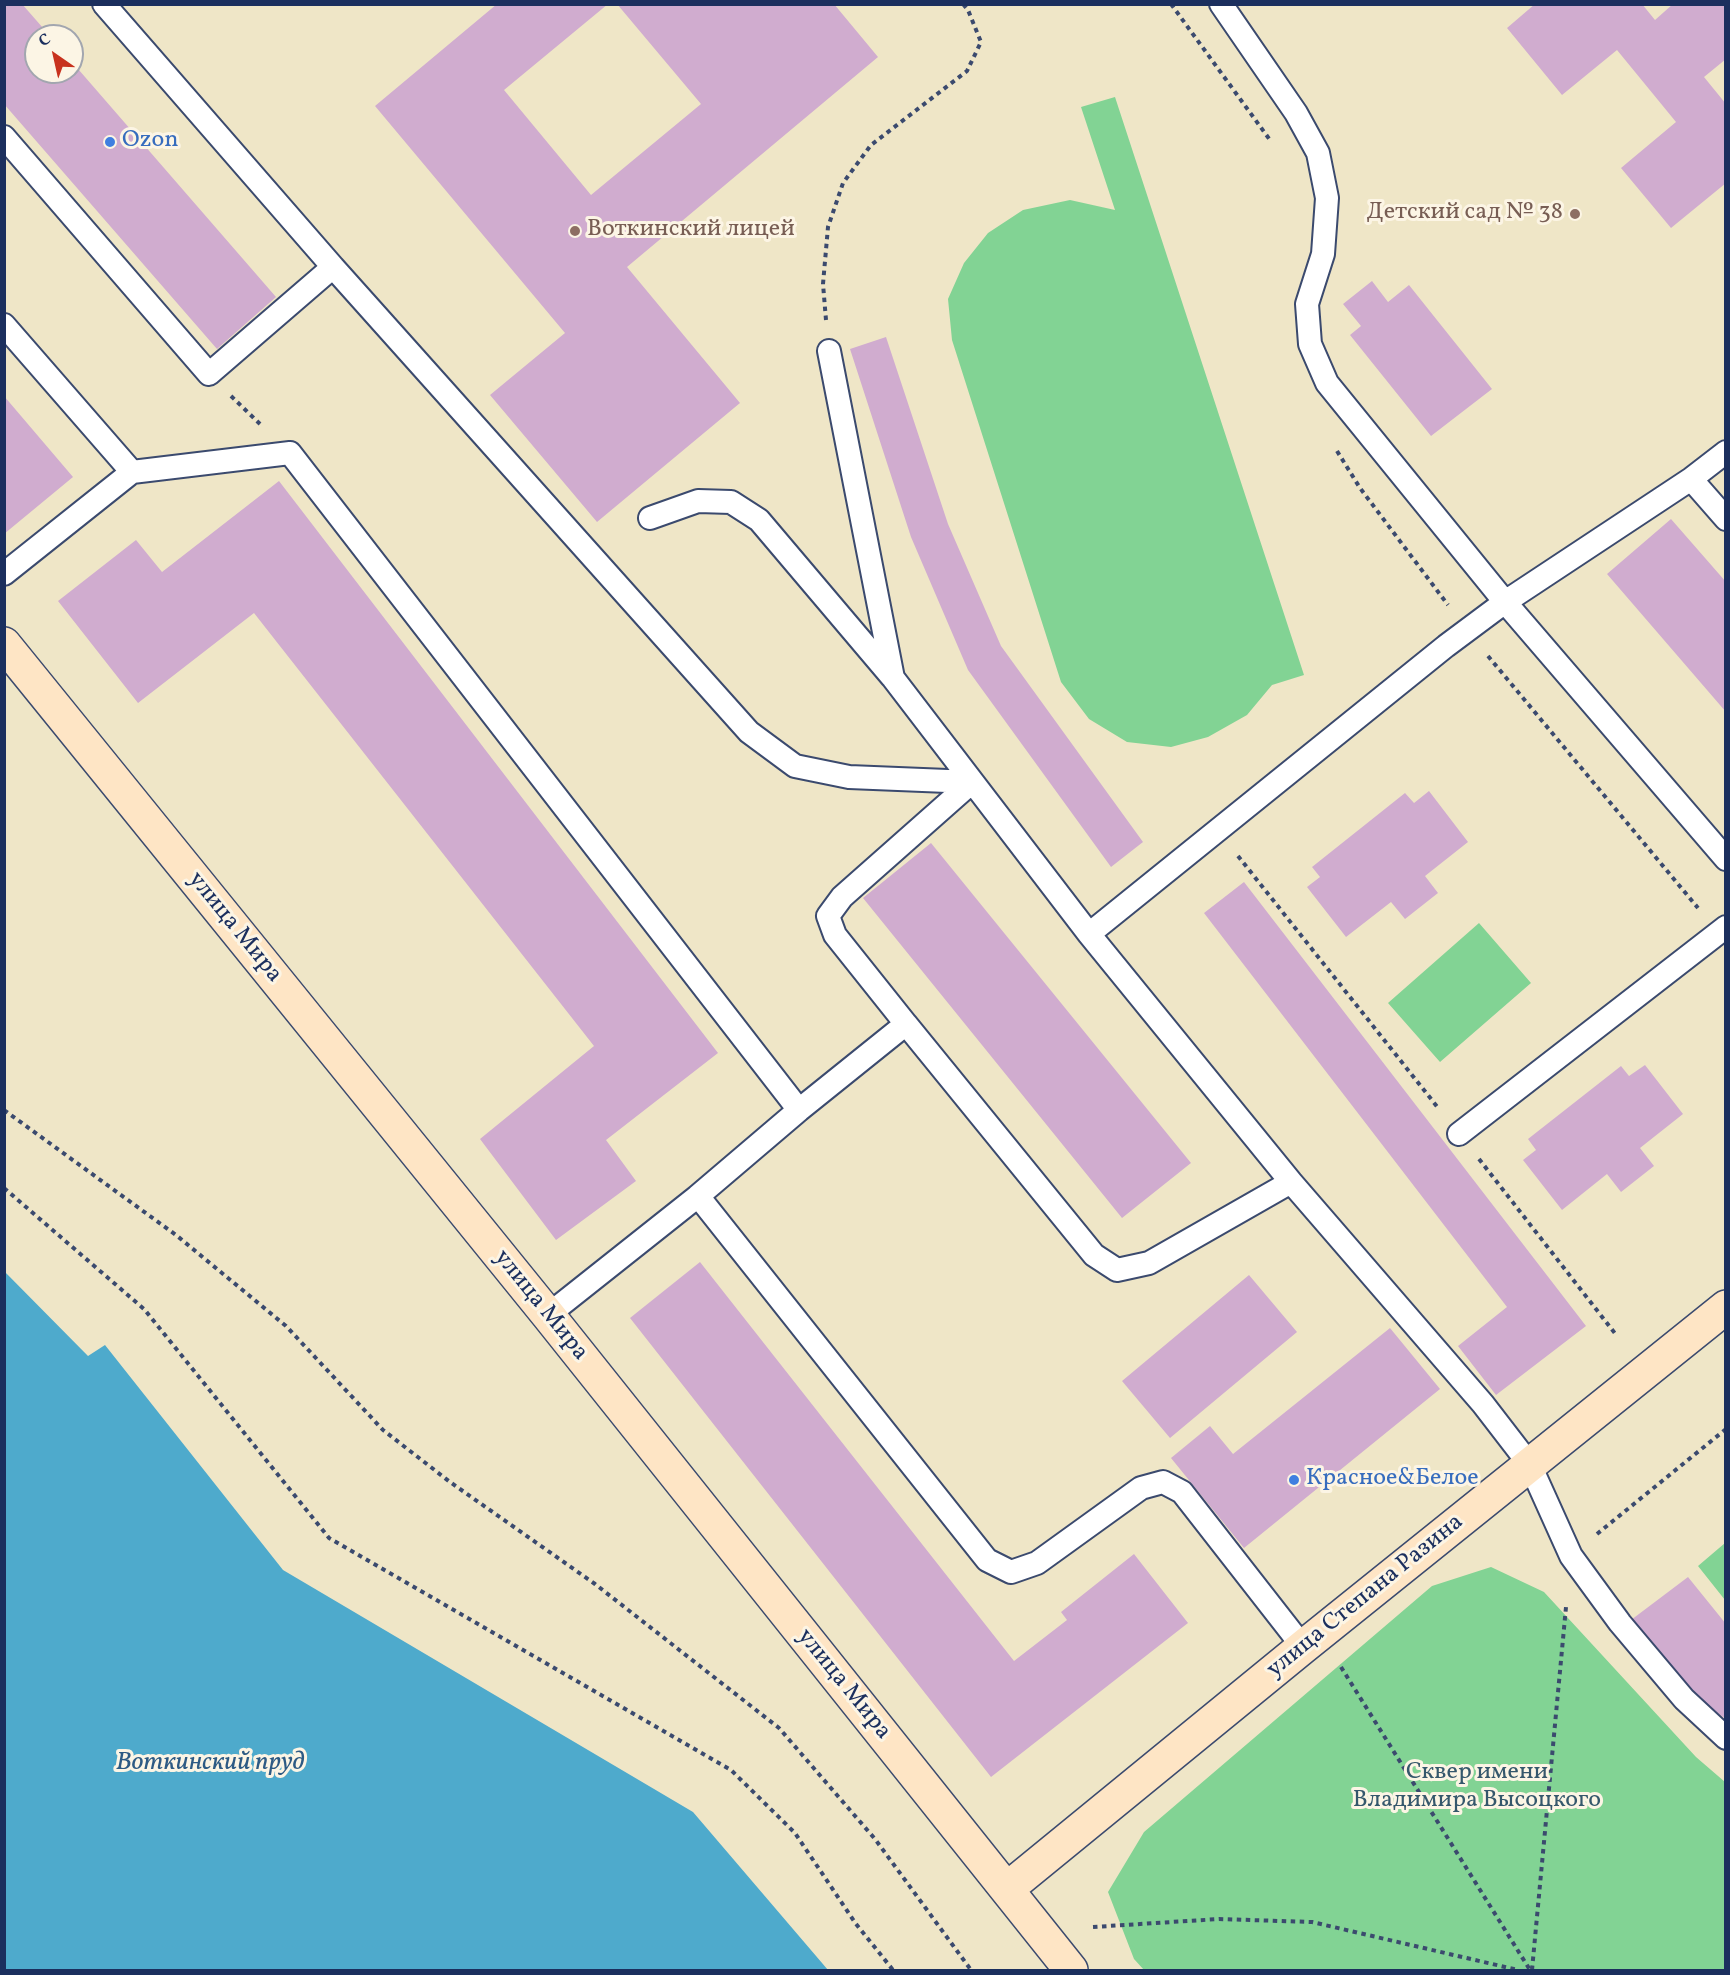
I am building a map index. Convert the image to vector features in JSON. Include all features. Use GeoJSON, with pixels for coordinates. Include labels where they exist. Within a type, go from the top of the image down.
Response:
{"type":"FeatureCollection","features":[{"type":"Feature","properties":{"kind":"main road","name":"улица Мира"},"geometry":{"type":"LineString","coordinates":[[4,644],[548,1315],[1071,1971]]}},
{"type":"Feature","properties":{"kind":"main road","name":"улица Степана Разина"},"geometry":{"type":"LineString","coordinates":[[1007,1889],[1725,1307]]}},
{"type":"Feature","properties":{"kind":"lane"},"geometry":{"type":"LineString","coordinates":[[104,4],[333,267],[749,732],[795,766],[849,777],[972,782]]}},
{"type":"Feature","properties":{"kind":"lane"},"geometry":{"type":"LineString","coordinates":[[1221,4],[1296,113],[1318,153],[1327,198],[1324,243],[1323,254],[1307,304],[1310,344],[1327,383],[1505,603],[1725,859]]}},
{"type":"Feature","properties":{"kind":"lane"},"geometry":{"type":"LineString","coordinates":[[4,137],[209,374],[333,267]]}},
{"type":"Feature","properties":{"kind":"lane"},"geometry":{"type":"LineString","coordinates":[[4,325],[132,472]]}},
{"type":"Feature","properties":{"kind":"lane"},"geometry":{"type":"LineString","coordinates":[[829,351],[893,678]]}},
{"type":"Feature","properties":{"kind":"lane"},"geometry":{"type":"LineString","coordinates":[[1089,934],[1446,646],[1505,603],[1691,479],[1725,452]]}},
{"type":"Feature","properties":{"kind":"lane"},"geometry":{"type":"LineString","coordinates":[[4,574],[132,472],[290,453],[799,1110]]}},
{"type":"Feature","properties":{"kind":"lane"},"geometry":{"type":"LineString","coordinates":[[1691,479],[1725,519]]}},
{"type":"Feature","properties":{"kind":"lane"},"geometry":{"type":"LineString","coordinates":[[650,518],[698,501],[731,502],[759,520],[893,678],[1089,934],[1291,1182],[1483,1404],[1530,1465],[1571,1556],[1620,1623],[1684,1700],[1725,1738]]}},
{"type":"Feature","properties":{"kind":"lane"},"geometry":{"type":"LineString","coordinates":[[972,782],[842,897],[828,916],[835,935],[1094,1255],[1117,1269],[1149,1263],[1291,1182]]}},
{"type":"Feature","properties":{"kind":"lane"},"geometry":{"type":"LineString","coordinates":[[1459,1134],[1725,927]]}},
{"type":"Feature","properties":{"kind":"lane"},"geometry":{"type":"LineString","coordinates":[[548,1315],[698,1196],[799,1110],[906,1024]]}},
{"type":"Feature","properties":{"kind":"lane"},"geometry":{"type":"LineString","coordinates":[[698,1196],[987,1560],[1011,1572],[1037,1563],[1141,1488],[1163,1482],[1182,1492],[1303,1647]]}},
{"type":"Feature","properties":{"kind":"path"},"geometry":{"type":"LineString","coordinates":[[829,351],[823,284],[828,227],[843,183],[871,145],[967,71],[981,42],[968,10],[963,4]]}},
{"type":"Feature","properties":{"kind":"path"},"geometry":{"type":"LineString","coordinates":[[209,374],[290,453]]}},
{"type":"Feature","properties":{"kind":"path"},"geometry":{"type":"LineString","coordinates":[[1217,830],[1617,1336]]}},
{"type":"Feature","properties":{"kind":"path"},"geometry":{"type":"LineString","coordinates":[[4,1110],[176,1235],[286,1326],[383,1430],[450,1482],[595,1584],[779,1728],[875,1839],[971,1971]]}},
{"type":"Feature","properties":{"kind":"path"},"geometry":{"type":"LineString","coordinates":[[4,1188],[144,1309],[329,1538],[731,1770],[795,1833],[856,1924],[893,1971]]}},
{"type":"Feature","properties":{"kind":"path"},"geometry":{"type":"LineString","coordinates":[[1531,1971],[1571,1556],[1725,1429]]}},
{"type":"Feature","properties":{"kind":"path"},"geometry":{"type":"LineString","coordinates":[[1336,1658],[1531,1971]]}},
{"type":"Feature","properties":{"kind":"path"},"geometry":{"type":"LineString","coordinates":[[1094,1927],[1219,1919],[1312,1922],[1518,1971]]}},
{"type":"Feature","properties":{"kind":"green space"},"geometry":{"type":"Polygon","coordinates":[[[1115,97],[1304,675],[1272,685],[1247,715],[1208,737],[1171,747],[1127,742],[1089,719],[1061,682],[952,340],[948,299],[964,263],[988,233],[1023,210],[1070,200],[1115,210],[1081,107],[1115,97]]]}},
{"type":"Feature","properties":{"kind":"green space"},"geometry":{"type":"Polygon","coordinates":[[[1479,923],[1531,983],[1440,1062],[1388,1003],[1479,923]]]}},
{"type":"Feature","properties":{"kind":"green space"},"geometry":{"type":"Polygon","coordinates":[[[1725,1543],[1725,1600],[1698,1566],[1725,1543]]]}},
{"type":"Feature","properties":{"kind":"green space","name":"Сквер имени Владимира Высоцкого"},"geometry":{"type":"Polygon","coordinates":[[[1491,1567],[1544,1592],[1696,1757],[1725,1782],[1725,1970],[1144,1970],[1134,1959],[1108,1892],[1144,1832],[1432,1586],[1491,1567]]]}},
{"type":"Feature","properties":{"kind":"water","name":"Воткинский пруд"},"geometry":{"type":"Polygon","coordinates":[[[4,1271],[88,1356],[105,1345],[283,1570],[693,1812],[828,1970],[5,1970],[4,1271]]]}},
{"type":"Feature","properties":{"kind":"building"},"geometry":{"type":"Polygon","coordinates":[[[4,4],[22,4],[40,24],[24,24],[24,84],[84,84],[84,76],[276,297],[217,349],[4,104],[4,4]]]}},
{"type":"Feature","properties":{"kind":"building","name":"Воткинский лицей"},"geometry":{"type":"Polygon","coordinates":[[[497,4],[608,4],[504,90],[591,195],[701,104],[617,4],[834,4],[878,57],[627,267],[740,403],[597,522],[490,395],[565,333],[375,106],[497,4]]]}},
{"type":"Feature","properties":{"kind":"building"},"geometry":{"type":"Polygon","coordinates":[[[1535,4],[1642,4],[1655,20],[1673,4],[1726,4],[1726,59],[1704,77],[1726,104],[1726,183],[1671,228],[1621,168],[1676,122],[1617,50],[1562,95],[1507,28],[1535,4]]]}},
{"type":"Feature","properties":{"kind":"building"},"geometry":{"type":"Polygon","coordinates":[[[1372,281],[1388,302],[1409,285],[1492,389],[1431,436],[1350,335],[1361,326],[1343,304],[1372,281]]]}},
{"type":"Feature","properties":{"kind":"building"},"geometry":{"type":"Polygon","coordinates":[[[886,337],[948,524],[1001,646],[1143,842],[1111,867],[968,670],[911,537],[850,349],[886,337]]]}},
{"type":"Feature","properties":{"kind":"building"},"geometry":{"type":"Polygon","coordinates":[[[4,396],[73,477],[4,534],[4,396]]]}},
{"type":"Feature","properties":{"kind":"building"},"geometry":{"type":"Polygon","coordinates":[[[279,481],[718,1053],[606,1140],[636,1181],[556,1240],[480,1139],[594,1046],[254,613],[138,703],[58,601],[136,540],[162,572],[279,481]]]}},
{"type":"Feature","properties":{"kind":"building"},"geometry":{"type":"Polygon","coordinates":[[[1671,519],[1726,582],[1726,712],[1607,574],[1671,519]]]}},
{"type":"Feature","properties":{"kind":"building"},"geometry":{"type":"Polygon","coordinates":[[[1429,791],[1468,842],[1425,876],[1438,893],[1405,919],[1391,902],[1346,937],[1307,887],[1320,877],[1312,867],[1405,793],[1414,803],[1429,791]]]}},
{"type":"Feature","properties":{"kind":"building"},"geometry":{"type":"Polygon","coordinates":[[[931,843],[1191,1163],[1122,1218],[863,898],[931,843]]]}},
{"type":"Feature","properties":{"kind":"building"},"geometry":{"type":"Polygon","coordinates":[[[1244,882],[1586,1326],[1496,1395],[1458,1346],[1507,1307],[1204,913],[1244,882]]]}},
{"type":"Feature","properties":{"kind":"building"},"geometry":{"type":"Polygon","coordinates":[[[1645,1065],[1683,1114],[1640,1148],[1654,1166],[1621,1192],[1607,1174],[1562,1210],[1523,1160],[1536,1150],[1528,1139],[1621,1066],[1629,1076],[1645,1065]]]}},
{"type":"Feature","properties":{"kind":"building"},"geometry":{"type":"Polygon","coordinates":[[[700,1262],[1014,1661],[1067,1620],[1061,1612],[1134,1554],[1188,1623],[991,1777],[630,1318],[700,1262]]]}},
{"type":"Feature","properties":{"kind":"building"},"geometry":{"type":"Polygon","coordinates":[[[1249,1275],[1297,1332],[1170,1438],[1122,1381],[1249,1275]]]}},
{"type":"Feature","properties":{"kind":"building"},"geometry":{"type":"Polygon","coordinates":[[[1390,1328],[1440,1389],[1244,1548],[1171,1458],[1210,1426],[1233,1454],[1390,1328]]]}},
{"type":"Feature","properties":{"kind":"building"},"geometry":{"type":"Polygon","coordinates":[[[1688,1577],[1726,1624],[1726,1719],[1690,1694],[1631,1620],[1688,1577]]]}},
{"type":"Feature","properties":{"kind":"place","name":"Ozon"},"geometry":{"type":"Point","coordinates":[110,142]}},
{"type":"Feature","properties":{"kind":"place","name":"Детский сад № 38"},"geometry":{"type":"Point","coordinates":[1575,214]}},
{"type":"Feature","properties":{"kind":"place","name":"Воткинский лицей"},"geometry":{"type":"Point","coordinates":[575,231]}},
{"type":"Feature","properties":{"kind":"place","name":"Красное&Белое"},"geometry":{"type":"Point","coordinates":[1294,1480]}}]}
